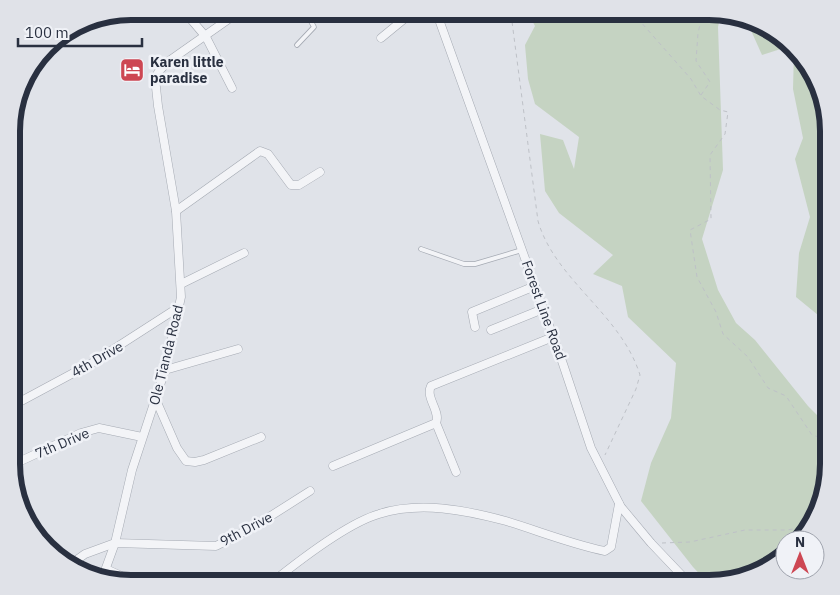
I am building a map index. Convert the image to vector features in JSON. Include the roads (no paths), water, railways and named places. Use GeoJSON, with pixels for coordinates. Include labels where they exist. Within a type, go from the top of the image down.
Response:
{"type":"FeatureCollection","features":[{"type":"Feature","properties":{"kind":"street"},"geometry":{"type":"LineString","coordinates":[[192,20],[206,37],[232,88]]}},
{"type":"Feature","properties":{"kind":"street","name":"Ole Tianda Road"},"geometry":{"type":"LineString","coordinates":[[105,572],[115,543],[142,437],[165,370],[179,307],[181,284],[176,211],[159,113],[155,78],[169,61],[228,20]]}},
{"type":"Feature","properties":{"kind":"street"},"geometry":{"type":"LineString","coordinates":[[381,38],[402,20]]}},
{"type":"Feature","properties":{"kind":"street","name":"Forest Line Road"},"geometry":{"type":"LineString","coordinates":[[439,20],[600,467],[619,504],[651,544],[681,575]]}},
{"type":"Feature","properties":{"kind":"street"},"geometry":{"type":"LineString","coordinates":[[176,211],[260,150],[268,154],[291,184],[299,185],[320,172]]}},
{"type":"Feature","properties":{"kind":"street"},"geometry":{"type":"LineString","coordinates":[[181,284],[244,253]]}},
{"type":"Feature","properties":{"kind":"street"},"geometry":{"type":"LineString","coordinates":[[475,327],[472,312],[534,286]]}},
{"type":"Feature","properties":{"kind":"street","name":"4th Drive"},"geometry":{"type":"LineString","coordinates":[[20,402],[99,359],[179,307]]}},
{"type":"Feature","properties":{"kind":"street"},"geometry":{"type":"LineString","coordinates":[[491,330],[543,309]]}},
{"type":"Feature","properties":{"kind":"street"},"geometry":{"type":"LineString","coordinates":[[456,472],[436,423],[438,418],[429,393],[431,386],[553,337]]}},
{"type":"Feature","properties":{"kind":"street"},"geometry":{"type":"LineString","coordinates":[[165,370],[238,349]]}},
{"type":"Feature","properties":{"kind":"street"},"geometry":{"type":"LineString","coordinates":[[156,400],[177,448],[186,461],[204,460],[261,437]]}},
{"type":"Feature","properties":{"kind":"street"},"geometry":{"type":"LineString","coordinates":[[333,466],[436,423]]}},
{"type":"Feature","properties":{"kind":"street","name":"7th Drive"},"geometry":{"type":"LineString","coordinates":[[20,460],[82,433],[99,428],[142,437]]}},
{"type":"Feature","properties":{"kind":"street","name":"9th Drive"},"geometry":{"type":"LineString","coordinates":[[115,543],[216,546],[255,526],[310,491]]}},
{"type":"Feature","properties":{"kind":"street"},"geometry":{"type":"LineString","coordinates":[[283,575],[357,524],[378,514],[404,509],[449,508],[504,521],[605,551],[611,547],[619,504]]}},
{"type":"Feature","properties":{"kind":"street"},"geometry":{"type":"LineString","coordinates":[[76,560],[85,554],[115,543]]}},
{"type":"Feature","properties":{"kind":"lane"},"geometry":{"type":"LineString","coordinates":[[297,46],[314,27],[310,20]]}},
{"type":"Feature","properties":{"kind":"lane"},"geometry":{"type":"LineString","coordinates":[[421,249],[464,264],[475,264],[522,250]]}},
{"type":"Feature","properties":{"kind":"place","name":"Karen little paradise"},"geometry":{"type":"Point","coordinates":[132,70]}}]}
